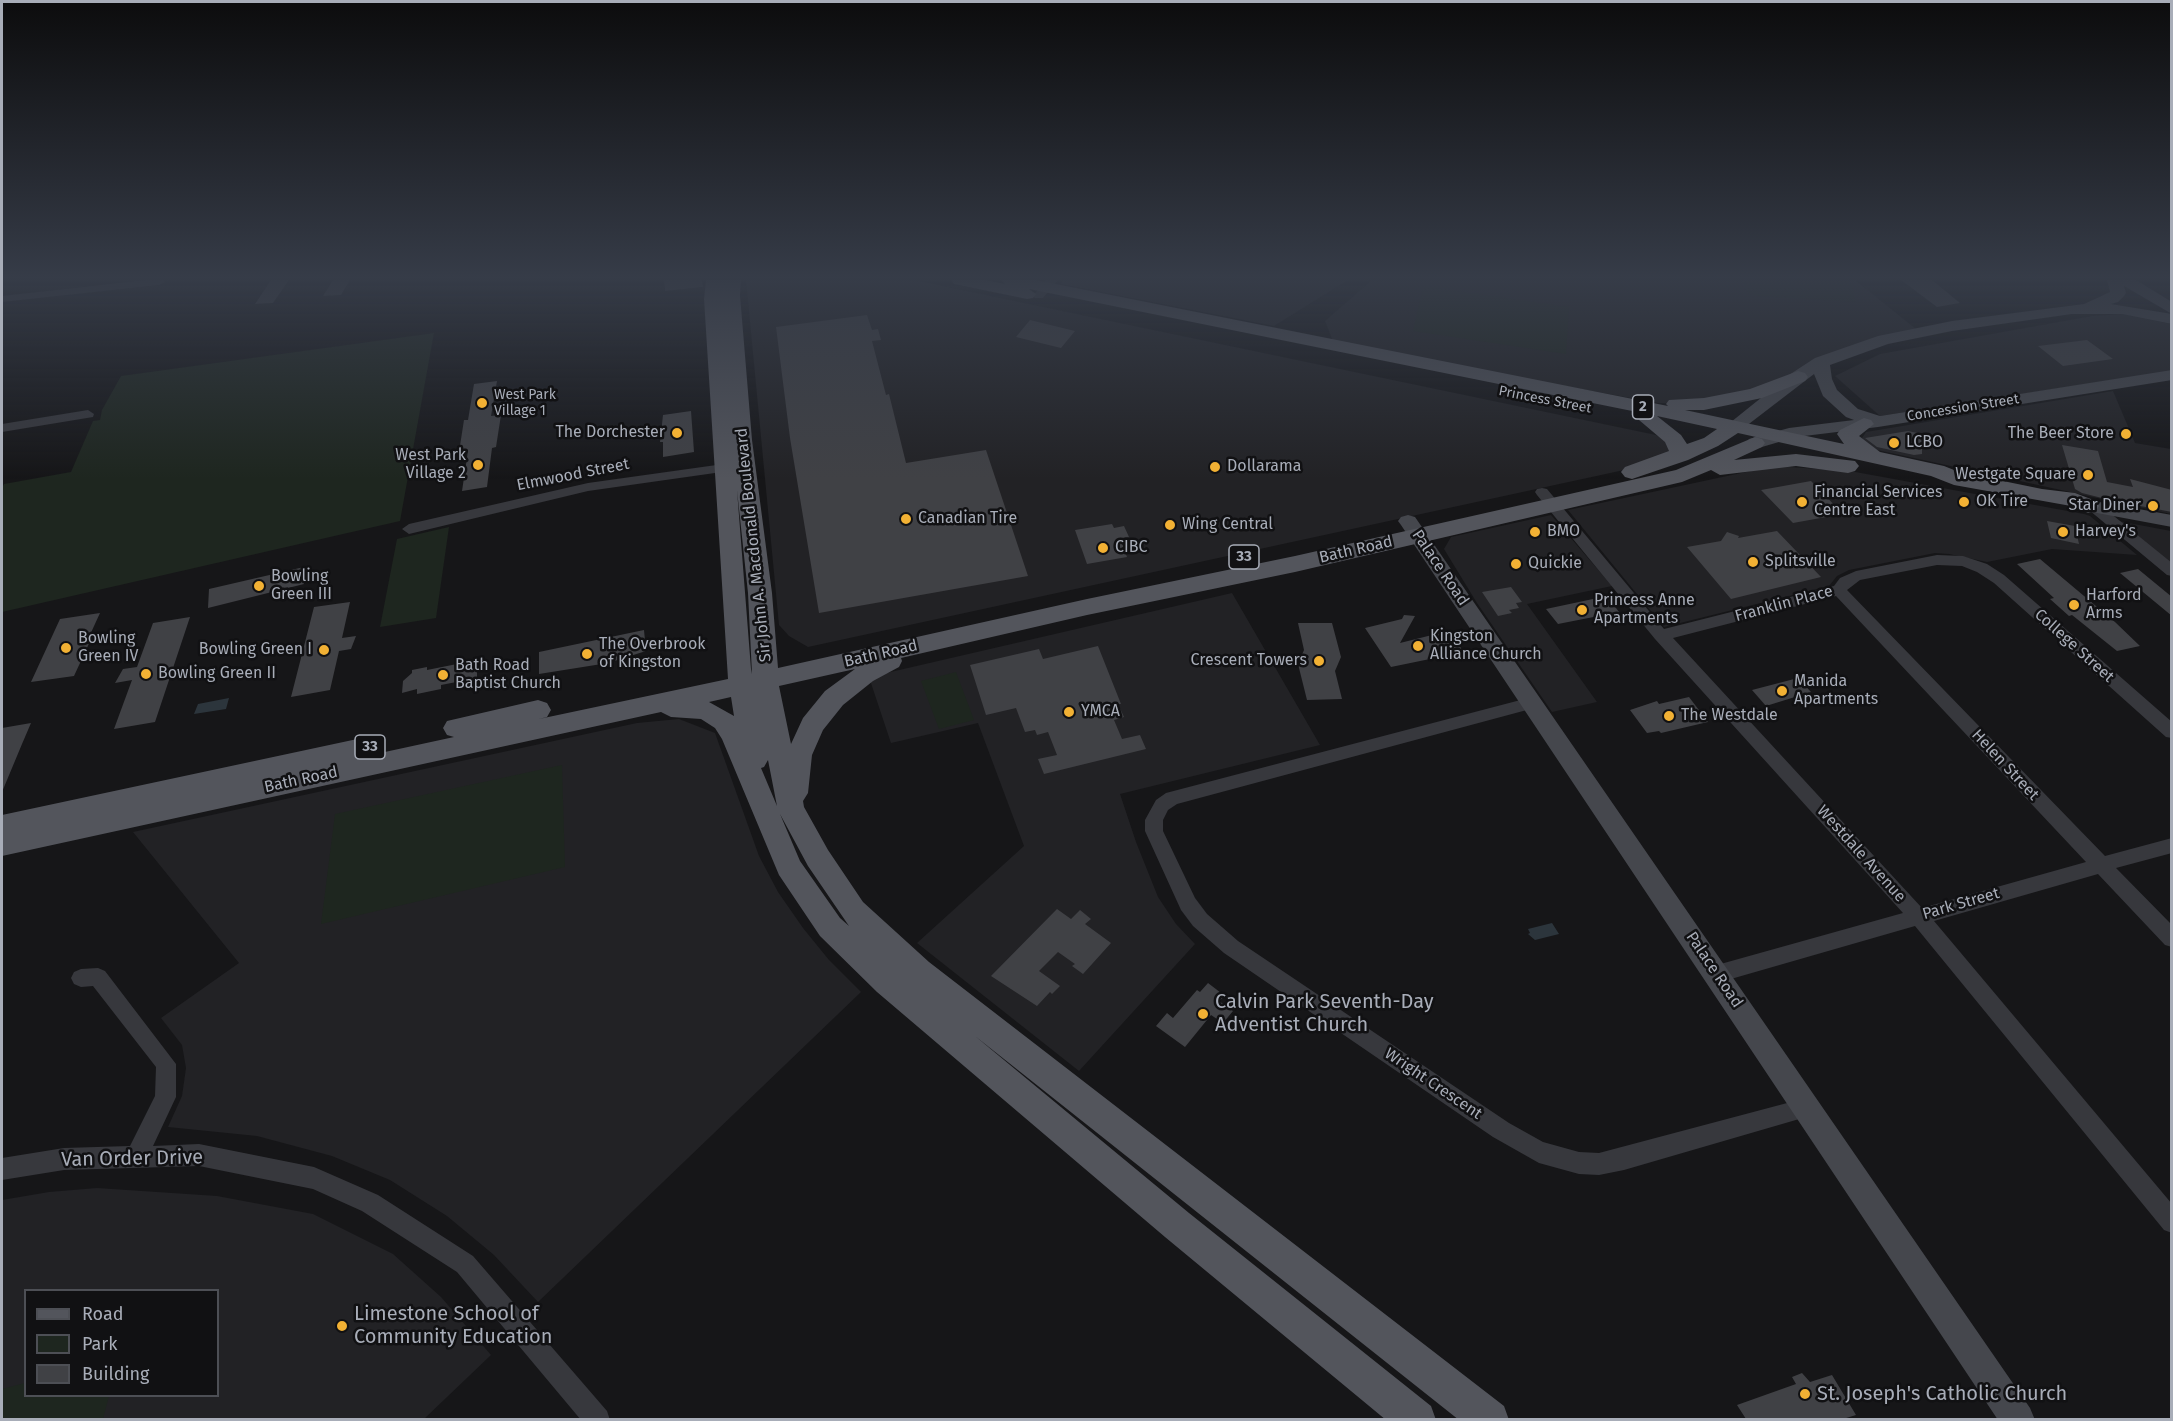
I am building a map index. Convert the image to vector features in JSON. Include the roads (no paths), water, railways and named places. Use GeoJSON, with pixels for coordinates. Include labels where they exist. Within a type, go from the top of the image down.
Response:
{"type":"FeatureCollection","features":[{"type":"Feature","properties":{"kind":"main road","name":"Sir John A. Macdonald Boulevard"},"geometry":{"type":"LineString","coordinates":[[721,346],[736,467],[767,671],[777,806]]}},
{"type":"Feature","properties":{"kind":"main road","name":"Sir John A. Macdonald Boulevard"},"geometry":{"type":"LineString","coordinates":[[733,346],[740,677],[777,806]]}},
{"type":"Feature","properties":{"kind":"main road","name":"Princess Street"},"geometry":{"type":"LineString","coordinates":[[1284,346],[1649,420],[1780,436],[1937,480],[1954,478],[2042,496],[2056,503],[2172,522]]}},
{"type":"Feature","properties":{"kind":"main road","name":"Princess Street"},"geometry":{"type":"LineString","coordinates":[[1340,346],[1551,388],[1728,431],[1755,443],[1873,463]]}},
{"type":"Feature","properties":{"kind":"main road"},"geometry":{"type":"LineString","coordinates":[[1728,431],[1821,362],[1866,346]]}},
{"type":"Feature","properties":{"kind":"main road"},"geometry":{"type":"LineString","coordinates":[[1821,362],[1823,379],[1829,392],[1852,413],[1871,423]]}},
{"type":"Feature","properties":{"kind":"main road"},"geometry":{"type":"LineString","coordinates":[[1551,388],[1674,404],[1704,404],[1755,394],[1798,377]]}},
{"type":"Feature","properties":{"kind":"main road","name":"Concession Street"},"geometry":{"type":"LineString","coordinates":[[1755,443],[1780,436],[2171,377]]}},
{"type":"Feature","properties":{"kind":"main road"},"geometry":{"type":"LineString","coordinates":[[1649,420],[1674,439],[1681,465],[1741,465],[1796,460],[1873,463]]}},
{"type":"Feature","properties":{"kind":"main road"},"geometry":{"type":"LineString","coordinates":[[1871,423],[1849,432],[1848,439],[1873,463]]}},
{"type":"Feature","properties":{"kind":"main road","name":"Bath Road"},"geometry":{"type":"LineString","coordinates":[[1681,465],[1728,431]]}},
{"type":"Feature","properties":{"kind":"main road","name":"Bath Road"},"geometry":{"type":"LineString","coordinates":[[767,671],[920,646],[1547,499],[1681,465],[1755,443]]}},
{"type":"Feature","properties":{"kind":"main road","name":"Bath Road"},"geometry":{"type":"LineString","coordinates":[[2,826],[740,677],[1079,591],[1414,529]]}},
{"type":"Feature","properties":{"kind":"main road","name":"Palace Road"},"geometry":{"type":"LineString","coordinates":[[1414,529],[2018,1419]]}},
{"type":"Feature","properties":{"kind":"main road"},"geometry":{"type":"LineString","coordinates":[[920,646],[864,675],[834,698],[812,725],[777,806],[789,867],[830,927],[863,958],[1177,1225],[1417,1419]]}},
{"type":"Feature","properties":{"kind":"main road","name":"Bath Road"},"geometry":{"type":"LineString","coordinates":[[2,846],[596,715],[740,677]]}},
{"type":"Feature","properties":{"kind":"main road"},"geometry":{"type":"LineString","coordinates":[[596,715],[679,707],[708,711],[724,721],[777,806],[818,858],[854,910],[918,972],[1490,1419]]}},
{"type":"Feature","properties":{"kind":"main road"},"geometry":{"type":"LineString","coordinates":[[1443,1383],[1464,1419]]}},
{"type":"Feature","properties":{"kind":"street"},"geometry":{"type":"LineString","coordinates":[[2,428],[88,414]]}},
{"type":"Feature","properties":{"kind":"street","name":"Elmwood Street"},"geometry":{"type":"LineString","coordinates":[[409,529],[588,487],[736,467]]}},
{"type":"Feature","properties":{"kind":"street","name":"Westdale Avenue"},"geometry":{"type":"LineString","coordinates":[[1547,499],[1661,635],[1918,916],[2172,1222]]}},
{"type":"Feature","properties":{"kind":"street"},"geometry":{"type":"LineString","coordinates":[[2091,507],[2172,571]]}},
{"type":"Feature","properties":{"kind":"street","name":"Franklin Place"},"geometry":{"type":"LineString","coordinates":[[1661,635],[1839,591],[1845,582],[1856,576],[1937,560],[1955,560],[1973,564]]}},
{"type":"Feature","properties":{"kind":"street","name":"College Street"},"geometry":{"type":"LineString","coordinates":[[1973,564],[1999,579],[2172,732]]}},
{"type":"Feature","properties":{"kind":"street","name":"Helen Street"},"geometry":{"type":"LineString","coordinates":[[1839,591],[2172,939]]}},
{"type":"Feature","properties":{"kind":"street","name":"Wright Crescent"},"geometry":{"type":"LineString","coordinates":[[1532,703],[1172,798],[1162,805],[1154,820],[1154,831],[1188,904],[1200,920],[1232,947],[1501,1130],[1539,1152],[1569,1161],[1599,1164],[1806,1108]]}},
{"type":"Feature","properties":{"kind":"street","name":"Park Street"},"geometry":{"type":"LineString","coordinates":[[1717,974],[2172,845]]}},
{"type":"Feature","properties":{"kind":"street"},"geometry":{"type":"LineString","coordinates":[[81,978],[98,977],[166,1064],[165,1097],[137,1155]]}},
{"type":"Feature","properties":{"kind":"street","name":"Van Order Drive"},"geometry":{"type":"LineString","coordinates":[[2,1169],[64,1159],[137,1155],[199,1155],[314,1178],[370,1203],[465,1264],[598,1419]]}},
{"type":"Feature","properties":{"kind":"place","name":"West Park Village 1"},"geometry":{"type":"Point","coordinates":[482,403]}},
{"type":"Feature","properties":{"kind":"place","name":"The Dorchester"},"geometry":{"type":"Point","coordinates":[677,433]}},
{"type":"Feature","properties":{"kind":"place","name":"The Beer Store"},"geometry":{"type":"Point","coordinates":[2126,434]}},
{"type":"Feature","properties":{"kind":"place","name":"LCBO"},"geometry":{"type":"Point","coordinates":[1894,443]}},
{"type":"Feature","properties":{"kind":"place","name":"West Park Village 2"},"geometry":{"type":"Point","coordinates":[478,465]}},
{"type":"Feature","properties":{"kind":"place","name":"Dollarama"},"geometry":{"type":"Point","coordinates":[1215,467]}},
{"type":"Feature","properties":{"kind":"place","name":"Westgate Square"},"geometry":{"type":"Point","coordinates":[2088,475]}},
{"type":"Feature","properties":{"kind":"place","name":"Financial Services Centre East"},"geometry":{"type":"Point","coordinates":[1802,502]}},
{"type":"Feature","properties":{"kind":"place","name":"OK Tire"},"geometry":{"type":"Point","coordinates":[1964,502]}},
{"type":"Feature","properties":{"kind":"place","name":"Star Diner"},"geometry":{"type":"Point","coordinates":[2153,506]}},
{"type":"Feature","properties":{"kind":"place","name":"Canadian Tire"},"geometry":{"type":"Point","coordinates":[906,519]}},
{"type":"Feature","properties":{"kind":"place","name":"Wing Central"},"geometry":{"type":"Point","coordinates":[1170,525]}},
{"type":"Feature","properties":{"kind":"place","name":"BMO"},"geometry":{"type":"Point","coordinates":[1535,532]}},
{"type":"Feature","properties":{"kind":"place","name":"Harvey's"},"geometry":{"type":"Point","coordinates":[2063,532]}},
{"type":"Feature","properties":{"kind":"place","name":"CIBC"},"geometry":{"type":"Point","coordinates":[1103,548]}},
{"type":"Feature","properties":{"kind":"place","name":"Splitsville"},"geometry":{"type":"Point","coordinates":[1753,562]}},
{"type":"Feature","properties":{"kind":"place","name":"Quickie"},"geometry":{"type":"Point","coordinates":[1516,564]}},
{"type":"Feature","properties":{"kind":"place","name":"Bowling Green III"},"geometry":{"type":"Point","coordinates":[259,586]}},
{"type":"Feature","properties":{"kind":"place","name":"Harford Arms"},"geometry":{"type":"Point","coordinates":[2074,605]}},
{"type":"Feature","properties":{"kind":"place","name":"Princess Anne Apartments"},"geometry":{"type":"Point","coordinates":[1582,610]}},
{"type":"Feature","properties":{"kind":"place","name":"Kingston Alliance Church"},"geometry":{"type":"Point","coordinates":[1418,646]}},
{"type":"Feature","properties":{"kind":"place","name":"Bowling Green IV"},"geometry":{"type":"Point","coordinates":[66,648]}},
{"type":"Feature","properties":{"kind":"place","name":"Bowling Green I"},"geometry":{"type":"Point","coordinates":[324,650]}},
{"type":"Feature","properties":{"kind":"place","name":"The Overbrook of Kingston"},"geometry":{"type":"Point","coordinates":[587,654]}},
{"type":"Feature","properties":{"kind":"place","name":"Crescent Towers"},"geometry":{"type":"Point","coordinates":[1319,661]}},
{"type":"Feature","properties":{"kind":"place","name":"Bowling Green II"},"geometry":{"type":"Point","coordinates":[146,674]}},
{"type":"Feature","properties":{"kind":"place","name":"Bath Road Baptist Church"},"geometry":{"type":"Point","coordinates":[443,675]}},
{"type":"Feature","properties":{"kind":"place","name":"Manida Apartments"},"geometry":{"type":"Point","coordinates":[1782,691]}},
{"type":"Feature","properties":{"kind":"place","name":"YMCA"},"geometry":{"type":"Point","coordinates":[1069,712]}},
{"type":"Feature","properties":{"kind":"place","name":"The Westdale"},"geometry":{"type":"Point","coordinates":[1669,716]}},
{"type":"Feature","properties":{"kind":"place","name":"Calvin Park Seventh-Day Adventist Church"},"geometry":{"type":"Point","coordinates":[1203,1014]}},
{"type":"Feature","properties":{"kind":"place","name":"Limestone School of Community Education"},"geometry":{"type":"Point","coordinates":[342,1326]}},
{"type":"Feature","properties":{"kind":"place","name":"St. Joseph's Catholic Church"},"geometry":{"type":"Point","coordinates":[1805,1394]}}]}
